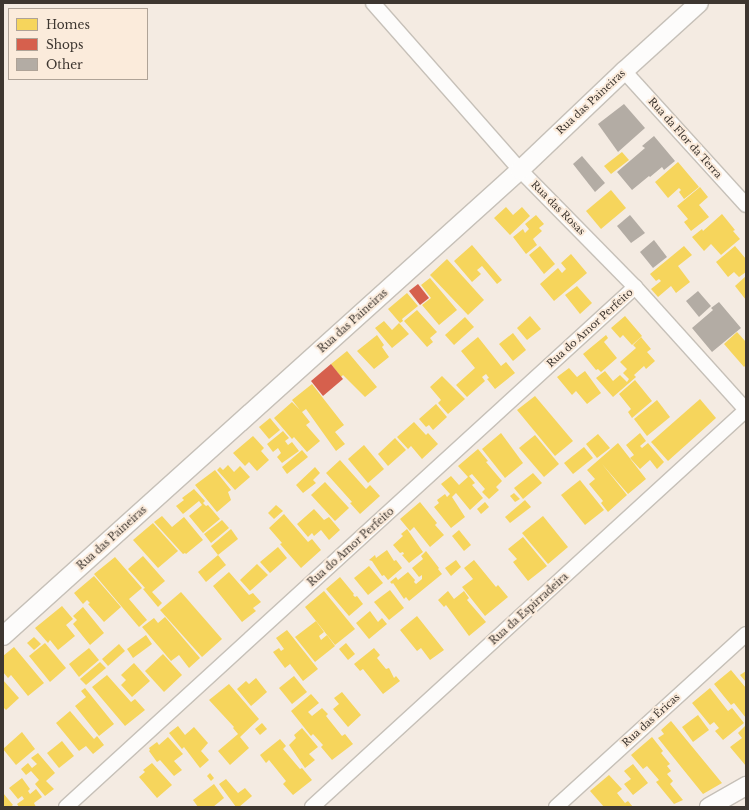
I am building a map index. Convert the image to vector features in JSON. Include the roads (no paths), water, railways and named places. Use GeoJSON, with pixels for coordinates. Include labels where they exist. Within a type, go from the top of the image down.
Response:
{"type":"FeatureCollection","features":[{"type":"Feature","properties":{"kind":"street","name":"Rua das Rosas"},"geometry":{"type":"LineString","coordinates":[[373,3],[520,170],[635,287],[746,410]]}},
{"type":"Feature","properties":{"kind":"street","name":"Rua das Paineiras"},"geometry":{"type":"LineString","coordinates":[[3,636],[520,170],[624,71],[700,3]]}},
{"type":"Feature","properties":{"kind":"street","name":"Rua da Flor da Terra"},"geometry":{"type":"LineString","coordinates":[[624,71],[746,205]]}},
{"type":"Feature","properties":{"kind":"street","name":"Rua do Amor Perfeito"},"geometry":{"type":"LineString","coordinates":[[66,807],[635,287]]}},
{"type":"Feature","properties":{"kind":"street","name":"Rua da Espirradeira"},"geometry":{"type":"LineString","coordinates":[[312,807],[746,410]]}},
{"type":"Feature","properties":{"kind":"street","name":"Rua das Éricas"},"geometry":{"type":"LineString","coordinates":[[556,807],[746,634]]}},
{"type":"Feature","properties":{"kind":"street"},"geometry":{"type":"LineString","coordinates":[[709,807],[746,786]]}}]}
